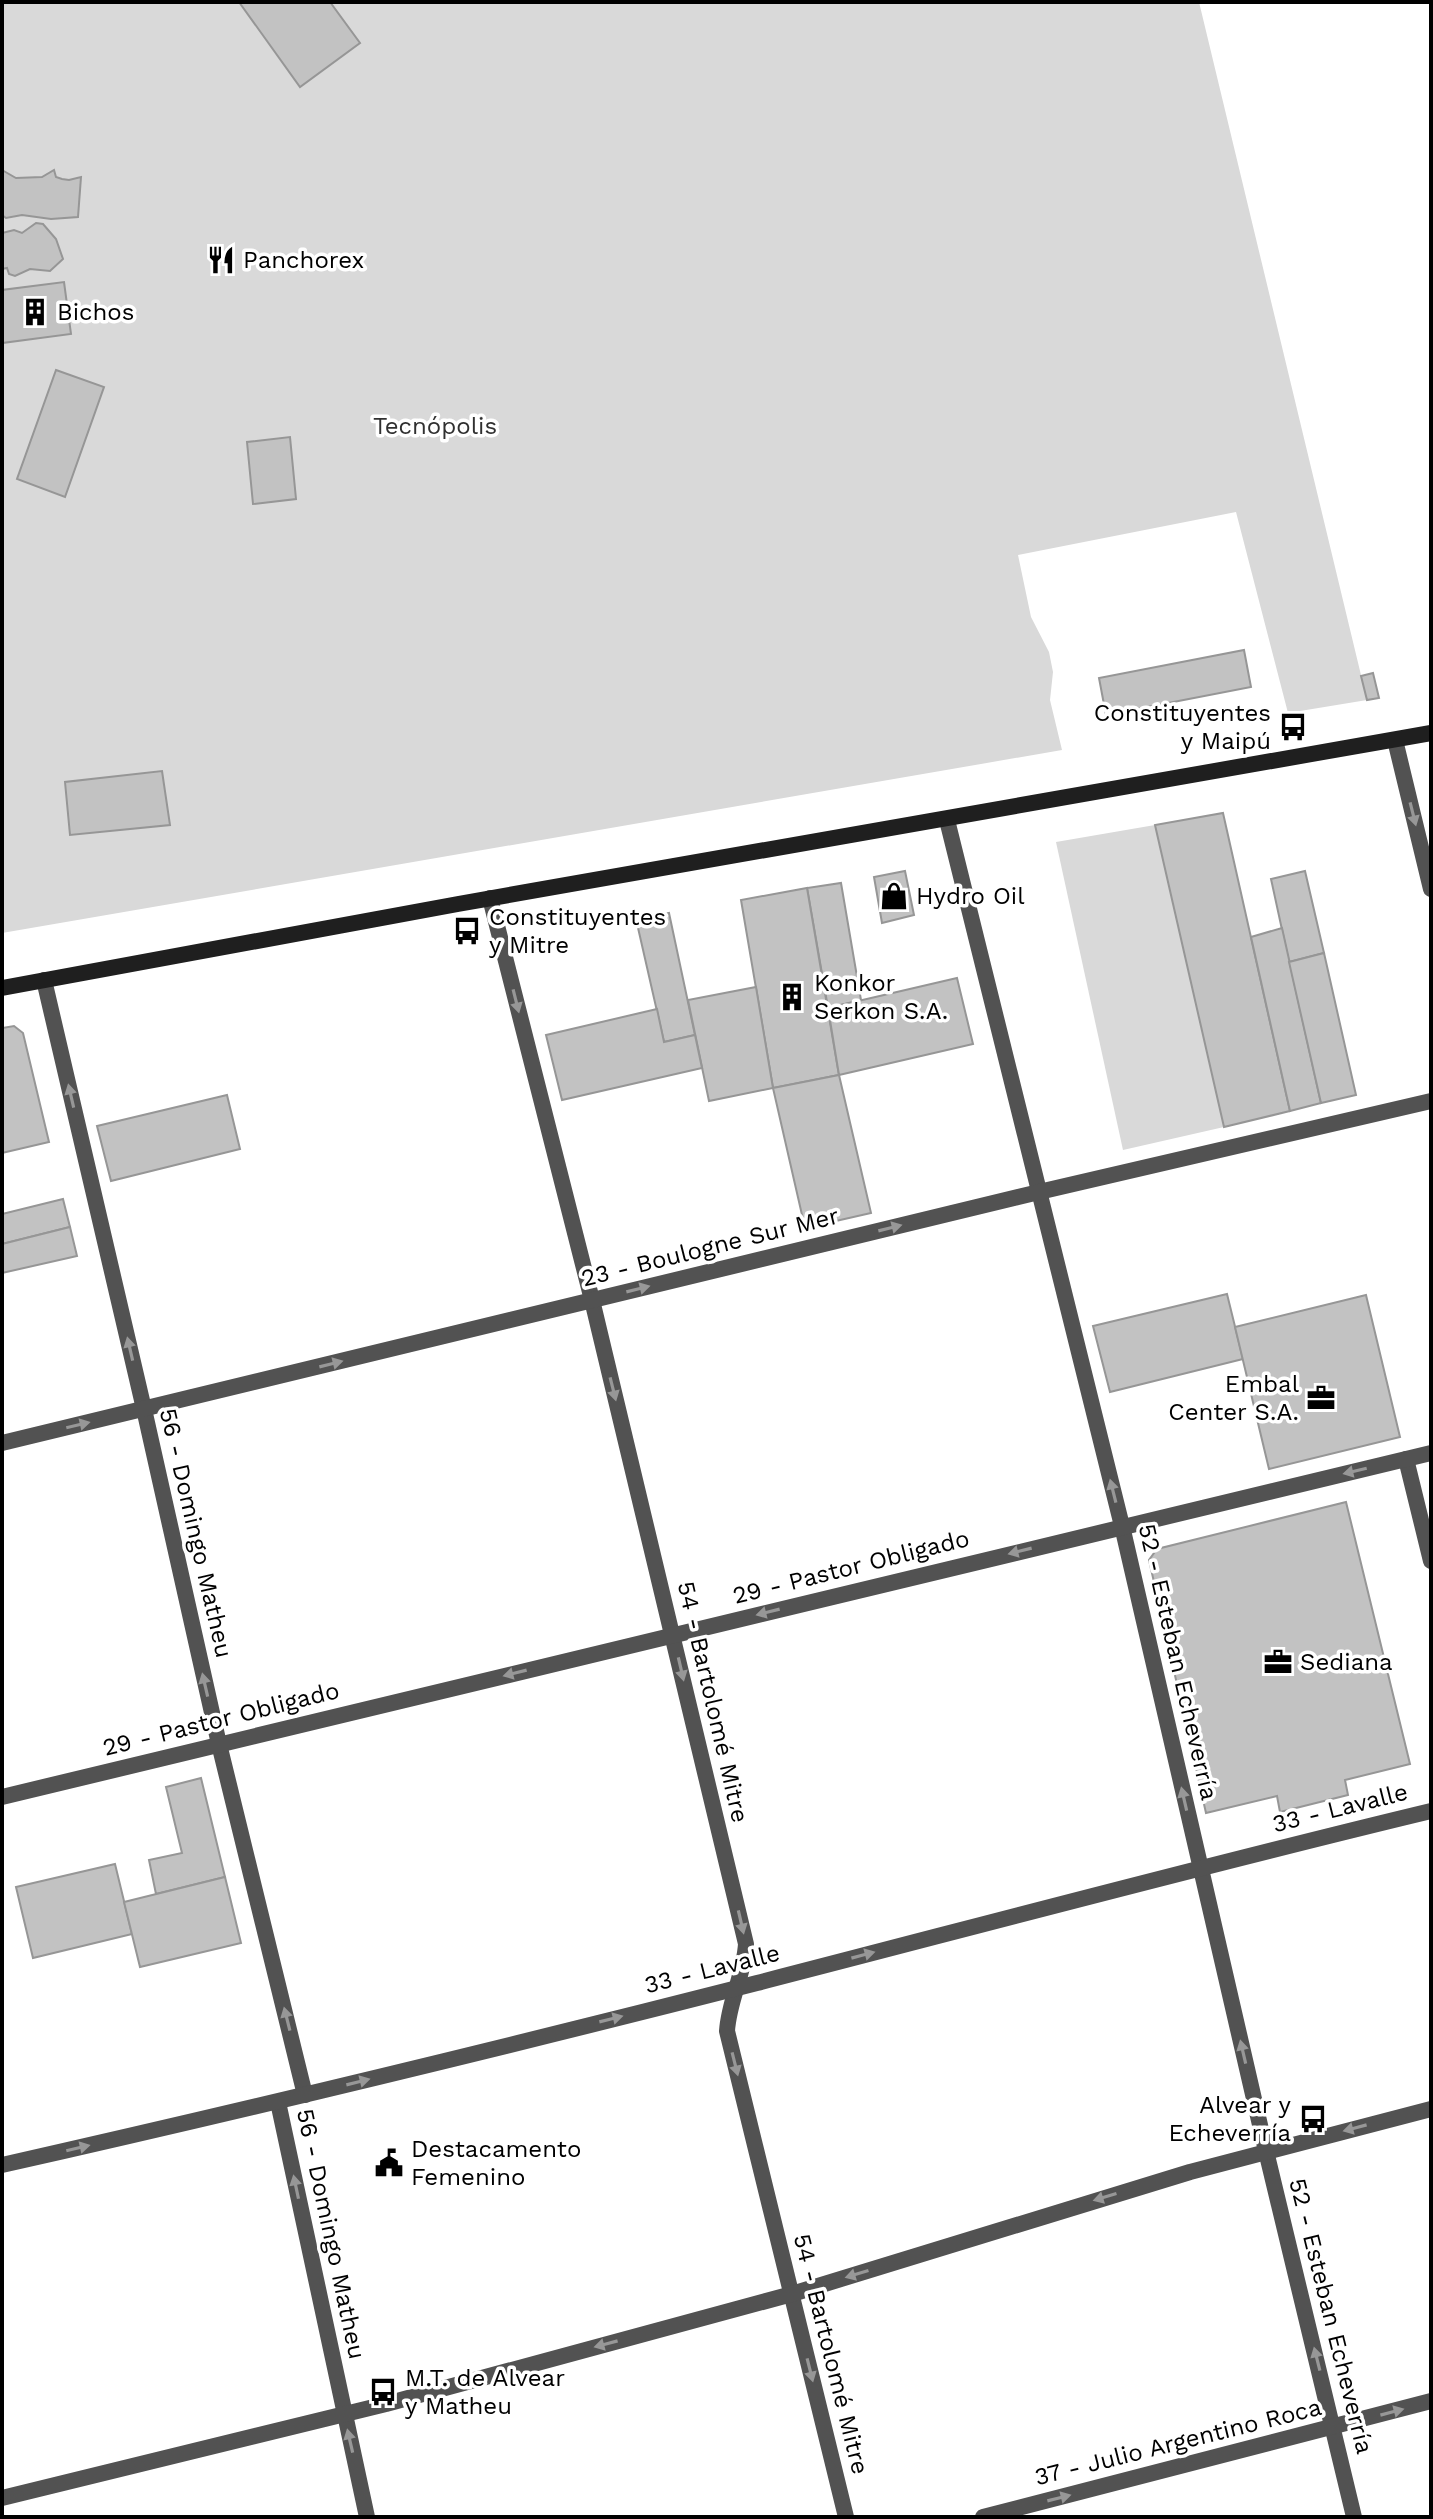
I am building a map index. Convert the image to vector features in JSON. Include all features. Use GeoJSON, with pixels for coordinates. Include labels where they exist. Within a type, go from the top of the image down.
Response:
{"type":"FeatureCollection","features":[{"type":"Feature","properties":{"kind":"main road"},"geometry":{"type":"LineString","coordinates":[[2,988],[490,898],[1431,733]]}},
{"type":"Feature","properties":{"kind":"street"},"geometry":{"type":"LineString","coordinates":[[1395,740],[1431,889]]}},
{"type":"Feature","properties":{"kind":"street","name":"52 - Esteban Echeverría"},"geometry":{"type":"LineString","coordinates":[[947,820],[1122,1526],[1199,1867],[1354,2517]]}},
{"type":"Feature","properties":{"kind":"street","name":"54 - Bartolomé Mitre"},"geometry":{"type":"LineString","coordinates":[[490,898],[592,1300],[746,1944],[744,1966],[728,2009],[727,2031],[846,2517]]}},
{"type":"Feature","properties":{"kind":"street","name":"56 - Domingo Matheu"},"geometry":{"type":"LineString","coordinates":[[44,980],[219,1744],[305,2095]]}},
{"type":"Feature","properties":{"kind":"street","name":"23 - Boulogne Sur Mer"},"geometry":{"type":"LineString","coordinates":[[2,1443],[1039,1192],[1431,1101]]}},
{"type":"Feature","properties":{"kind":"street","name":"29 - Pastor Obligado"},"geometry":{"type":"LineString","coordinates":[[2,1797],[1431,1453]]}},
{"type":"Feature","properties":{"kind":"street"},"geometry":{"type":"LineString","coordinates":[[1406,1459],[1431,1561]]}},
{"type":"Feature","properties":{"kind":"street","name":"33 - Lavalle"},"geometry":{"type":"LineString","coordinates":[[2,2165],[278,2102],[736,1988],[1199,1867],[1431,1811]]}},
{"type":"Feature","properties":{"kind":"street","name":"56 - Domingo Matheu"},"geometry":{"type":"LineString","coordinates":[[278,2102],[367,2517]]}},
{"type":"Feature","properties":{"kind":"street"},"geometry":{"type":"LineString","coordinates":[[2,2498],[344,2413],[792,2294],[1111,2195],[1431,2109]]}},
{"type":"Feature","properties":{"kind":"street","name":"37 - Julio Argentino Roca"},"geometry":{"type":"LineString","coordinates":[[983,2517],[1431,2401]]}},
{"type":"Feature","properties":{"kind":"green space","name":"Tecnópolis"},"geometry":{"type":"Polygon","coordinates":[[[2,2],[1199,2],[1367,700],[1288,713],[1236,512],[1018,555],[1031,617],[1049,652],[1053,672],[1050,700],[1062,750],[2,933],[2,2]]]}},
{"type":"Feature","properties":{"kind":"green space"},"geometry":{"type":"Polygon","coordinates":[[[1155,825],[1224,1127],[1123,1150],[1056,842],[1155,825]]]}},
{"type":"Feature","properties":{"kind":"building"},"geometry":{"type":"Polygon","coordinates":[[[239,2],[330,2],[360,43],[300,87],[239,2]]]}},
{"type":"Feature","properties":{"kind":"building"},"geometry":{"type":"Polygon","coordinates":[[[2,170],[16,178],[42,177],[54,170],[56,177],[62,179],[81,177],[78,217],[51,219],[22,215],[6,218],[2,215],[2,170]]]}},
{"type":"Feature","properties":{"kind":"building"},"geometry":{"type":"Polygon","coordinates":[[[36,223],[43,224],[56,239],[63,259],[50,271],[30,269],[15,276],[9,274],[7,268],[2,269],[2,233],[14,230],[22,233],[36,223]]]}},
{"type":"Feature","properties":{"kind":"building","name":"Bichos"},"geometry":{"type":"Polygon","coordinates":[[[64,282],[71,334],[2,343],[2,290],[64,282]]]}},
{"type":"Feature","properties":{"kind":"building"},"geometry":{"type":"Polygon","coordinates":[[[56,370],[104,387],[65,497],[17,479],[56,370]]]}},
{"type":"Feature","properties":{"kind":"building"},"geometry":{"type":"Polygon","coordinates":[[[290,437],[296,499],[253,504],[247,442],[290,437]]]}},
{"type":"Feature","properties":{"kind":"building"},"geometry":{"type":"Polygon","coordinates":[[[1244,650],[1251,687],[1106,715],[1099,678],[1244,650]]]}},
{"type":"Feature","properties":{"kind":"building"},"geometry":{"type":"Polygon","coordinates":[[[1373,673],[1379,698],[1367,700],[1361,676],[1373,673]]]}},
{"type":"Feature","properties":{"kind":"building"},"geometry":{"type":"Polygon","coordinates":[[[162,771],[170,825],[70,835],[65,782],[162,771]]]}},
{"type":"Feature","properties":{"kind":"building"},"geometry":{"type":"Polygon","coordinates":[[[1223,813],[1290,1111],[1224,1127],[1155,825],[1223,813]]]}},
{"type":"Feature","properties":{"kind":"building","name":"Hydro Oil"},"geometry":{"type":"Polygon","coordinates":[[[905,871],[914,915],[882,923],[874,877],[905,871]]]}},
{"type":"Feature","properties":{"kind":"building"},"geometry":{"type":"Polygon","coordinates":[[[1305,871],[1324,953],[1289,962],[1271,879],[1305,871]]]}},
{"type":"Feature","properties":{"kind":"building"},"geometry":{"type":"Polygon","coordinates":[[[841,883],[861,1000],[828,1008],[807,888],[841,883]]]}},
{"type":"Feature","properties":{"kind":"building","name":"Konkor Serkon S.A."},"geometry":{"type":"Polygon","coordinates":[[[807,888],[839,1075],[773,1088],[741,900],[807,888]]]}},
{"type":"Feature","properties":{"kind":"building"},"geometry":{"type":"Polygon","coordinates":[[[669,913],[695,1035],[664,1042],[636,919],[669,913]]]}},
{"type":"Feature","properties":{"kind":"building"},"geometry":{"type":"Polygon","coordinates":[[[1282,928],[1321,1103],[1290,1111],[1251,937],[1282,928]]]}},
{"type":"Feature","properties":{"kind":"building"},"geometry":{"type":"Polygon","coordinates":[[[1324,953],[1356,1095],[1321,1103],[1289,962],[1324,953]]]}},
{"type":"Feature","properties":{"kind":"building"},"geometry":{"type":"Polygon","coordinates":[[[957,978],[973,1044],[839,1075],[828,1008],[957,978]]]}},
{"type":"Feature","properties":{"kind":"building"},"geometry":{"type":"Polygon","coordinates":[[[756,987],[773,1088],[709,1101],[688,1000],[756,987]]]}},
{"type":"Feature","properties":{"kind":"building"},"geometry":{"type":"Polygon","coordinates":[[[657,1009],[664,1042],[695,1035],[702,1068],[562,1100],[546,1035],[657,1009]]]}},
{"type":"Feature","properties":{"kind":"building"},"geometry":{"type":"Polygon","coordinates":[[[14,1026],[23,1033],[49,1142],[2,1153],[2,1028],[14,1026]]]}},
{"type":"Feature","properties":{"kind":"building"},"geometry":{"type":"Polygon","coordinates":[[[839,1075],[871,1213],[805,1228],[773,1088],[839,1075]]]}},
{"type":"Feature","properties":{"kind":"building"},"geometry":{"type":"Polygon","coordinates":[[[227,1095],[240,1149],[111,1181],[97,1126],[227,1095]]]}},
{"type":"Feature","properties":{"kind":"building"},"geometry":{"type":"Polygon","coordinates":[[[63,1199],[70,1227],[2,1244],[2,1214],[63,1199]]]}},
{"type":"Feature","properties":{"kind":"building"},"geometry":{"type":"Polygon","coordinates":[[[70,1227],[77,1256],[2,1273],[2,1244],[70,1227]]]}},
{"type":"Feature","properties":{"kind":"building"},"geometry":{"type":"Polygon","coordinates":[[[1227,1294],[1243,1359],[1110,1392],[1093,1326],[1227,1294]]]}},
{"type":"Feature","properties":{"kind":"building","name":"Embal Center S.A."},"geometry":{"type":"Polygon","coordinates":[[[1366,1295],[1400,1437],[1269,1469],[1235,1327],[1366,1295]]]}},
{"type":"Feature","properties":{"kind":"building","name":"Sediana"},"geometry":{"type":"Polygon","coordinates":[[[1346,1502],[1410,1764],[1345,1780],[1348,1795],[1280,1812],[1277,1796],[1206,1813],[1149,1560],[1157,1549],[1346,1502]]]}},
{"type":"Feature","properties":{"kind":"building"},"geometry":{"type":"Polygon","coordinates":[[[201,1778],[225,1877],[156,1894],[149,1860],[182,1853],[166,1787],[201,1778]]]}},
{"type":"Feature","properties":{"kind":"building"},"geometry":{"type":"Polygon","coordinates":[[[115,1864],[132,1934],[33,1958],[16,1887],[115,1864]]]}},
{"type":"Feature","properties":{"kind":"building"},"geometry":{"type":"Polygon","coordinates":[[[225,1877],[241,1943],[140,1967],[124,1902],[225,1877]]]}},
{"type":"Feature","properties":{"kind":"place","name":"Panchorex"},"geometry":{"type":"Point","coordinates":[221,260]}},
{"type":"Feature","properties":{"kind":"place","name":"Bichos"},"geometry":{"type":"Point","coordinates":[35,312]}},
{"type":"Feature","properties":{"kind":"place","name":"Constituyentes y Maipú"},"geometry":{"type":"Point","coordinates":[1293,727]}},
{"type":"Feature","properties":{"kind":"place","name":"Hydro Oil"},"geometry":{"type":"Point","coordinates":[894,896]}},
{"type":"Feature","properties":{"kind":"place","name":"Constituyentes y Mitre"},"geometry":{"type":"Point","coordinates":[467,931]}},
{"type":"Feature","properties":{"kind":"place","name":"Konkor Serkon S.A."},"geometry":{"type":"Point","coordinates":[792,997]}},
{"type":"Feature","properties":{"kind":"place","name":"Embal Center S.A."},"geometry":{"type":"Point","coordinates":[1321,1398]}},
{"type":"Feature","properties":{"kind":"place","name":"Sediana"},"geometry":{"type":"Point","coordinates":[1278,1662]}},
{"type":"Feature","properties":{"kind":"place","name":"Alvear y Echeverría"},"geometry":{"type":"Point","coordinates":[1313,2119]}},
{"type":"Feature","properties":{"kind":"place","name":"Destacamento Femenino"},"geometry":{"type":"Point","coordinates":[389,2163]}},
{"type":"Feature","properties":{"kind":"place","name":"M.T. de Alvear y Matheu"},"geometry":{"type":"Point","coordinates":[383,2392]}}]}
